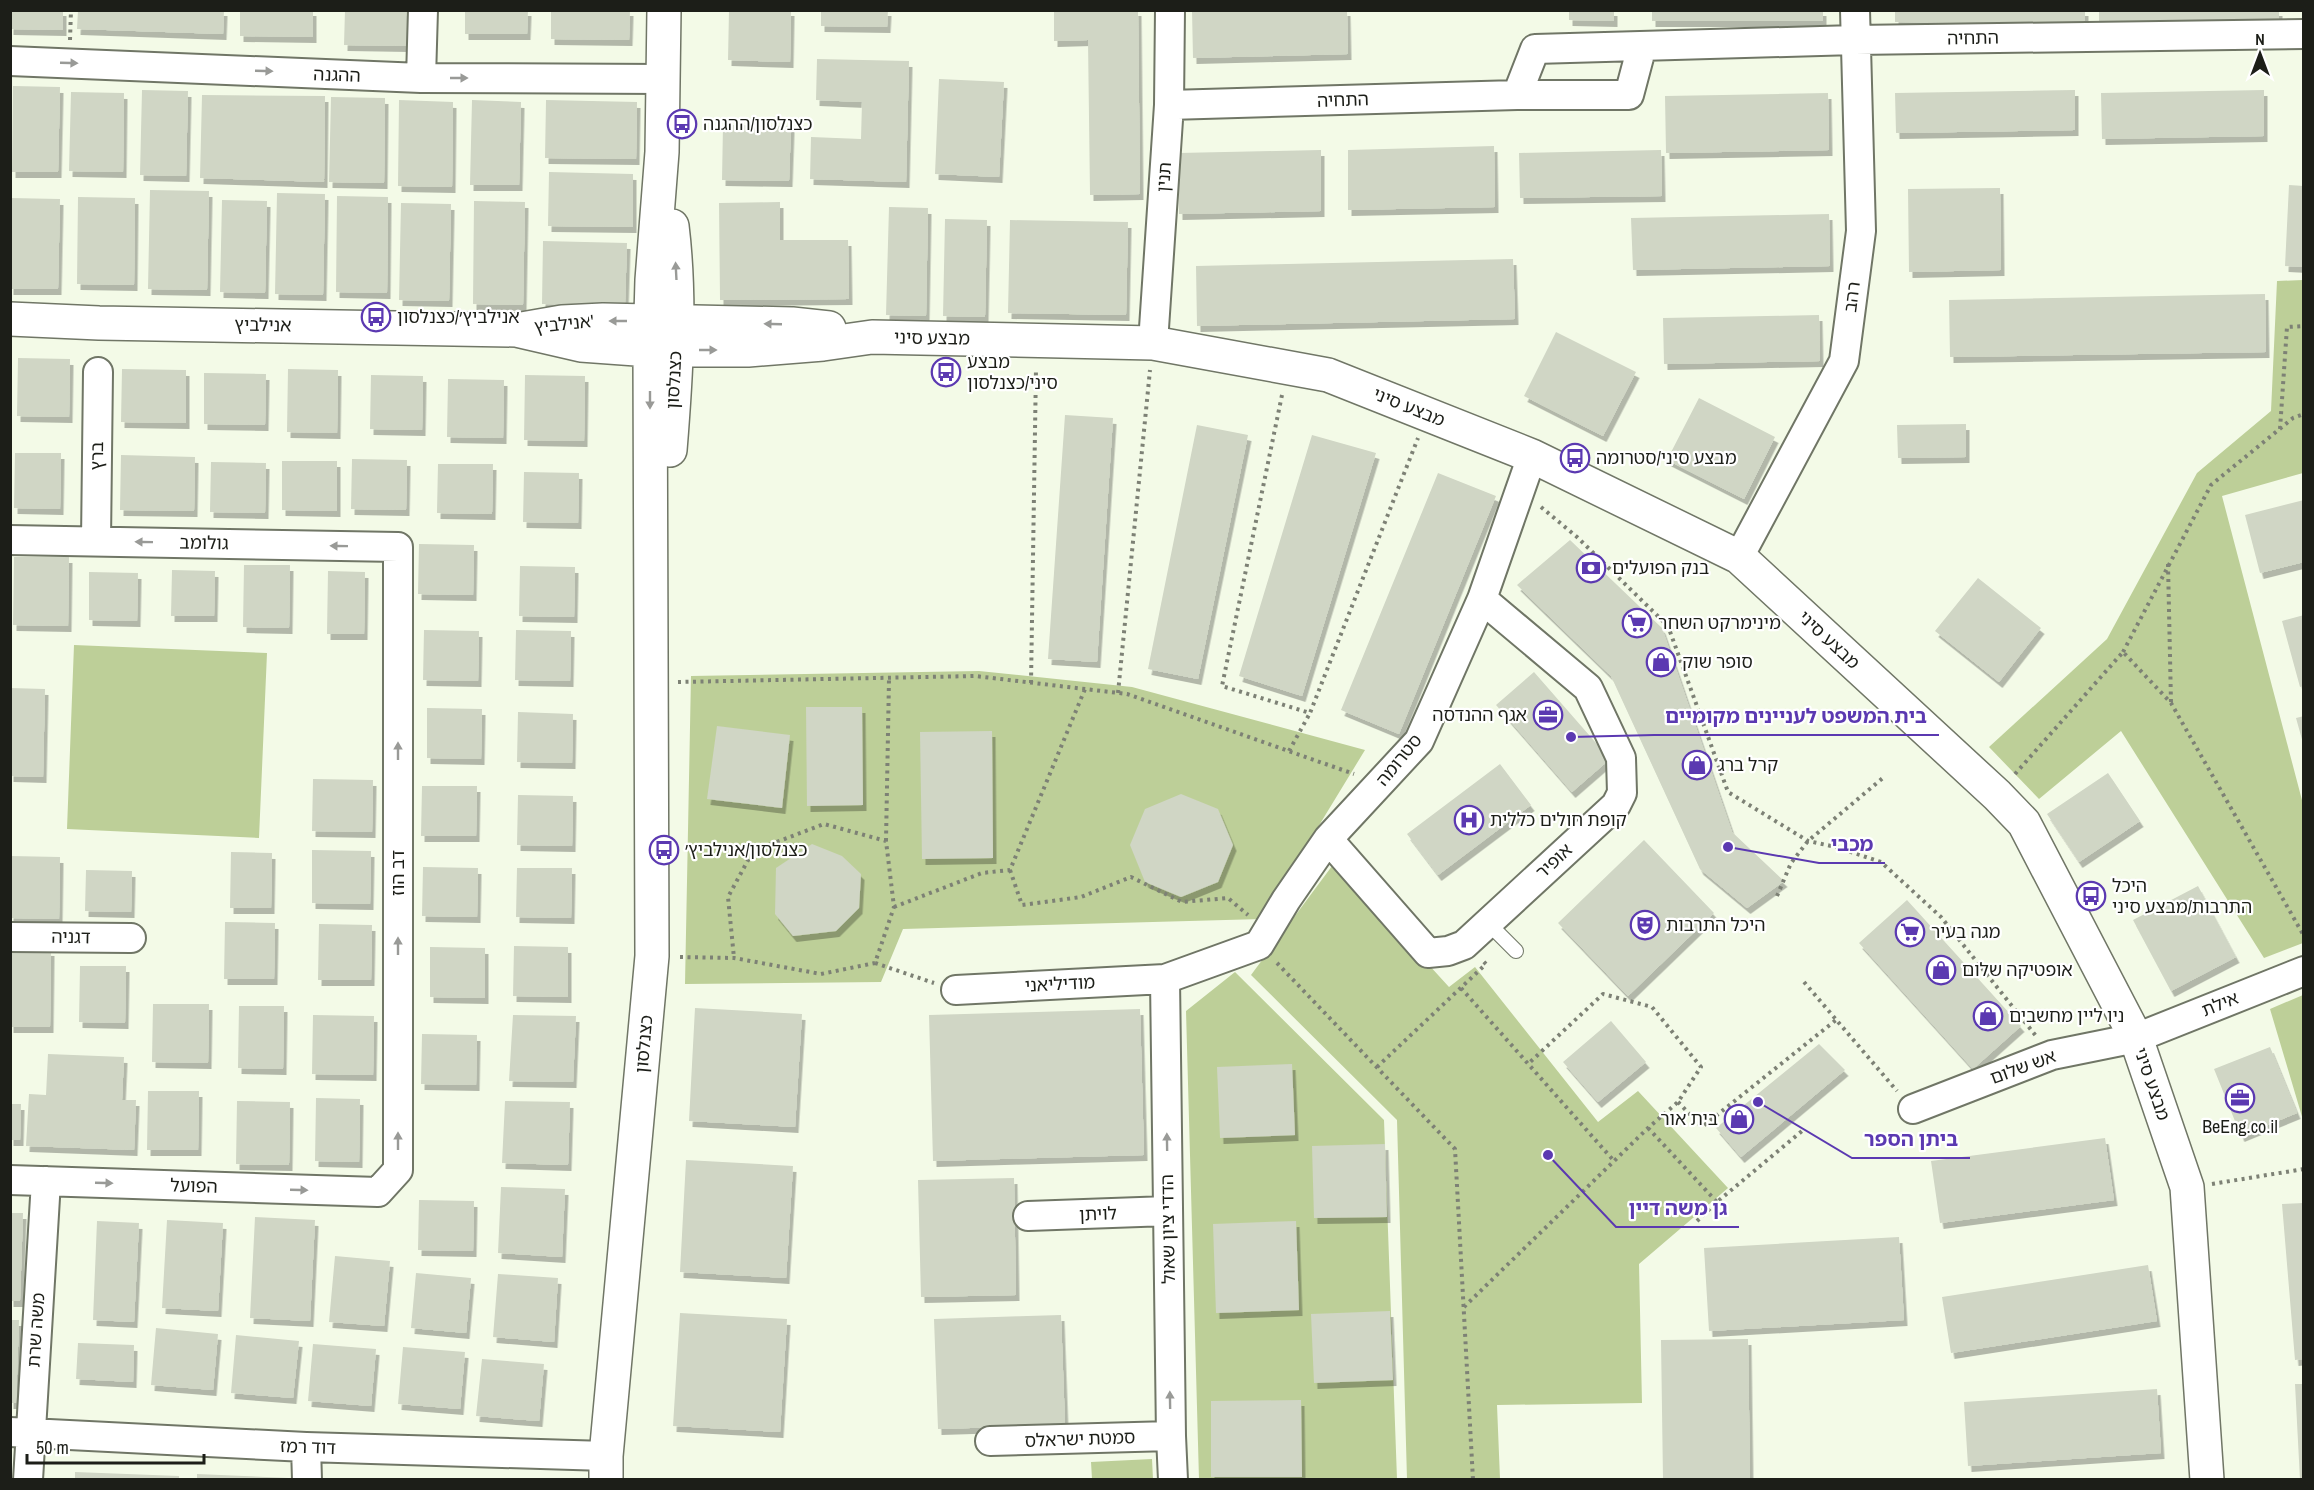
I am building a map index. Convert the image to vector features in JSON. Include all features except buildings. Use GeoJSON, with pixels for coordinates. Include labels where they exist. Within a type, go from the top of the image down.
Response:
{"type":"FeatureCollection","features":[{"type":"Feature","properties":{"kind":"street"},"geometry":{"type":"LineString","coordinates":[[422,78],[423,10]]}},
{"type":"Feature","properties":{"kind":"street","name":"כצנלסון"},"geometry":{"type":"LineString","coordinates":[[606,1468],[652,956],[651,607],[663,336],[676,273],[662,152],[664,10]]}},
{"type":"Feature","properties":{"kind":"street","name":"תנין"},"geometry":{"type":"LineString","coordinates":[[1153,343],[1168,105],[1170,10]]}},
{"type":"Feature","properties":{"kind":"street","name":"רהב"},"geometry":{"type":"LineString","coordinates":[[1739,557],[1844,361],[1861,231],[1855,10]]}},
{"type":"Feature","properties":{"kind":"street","name":"התחיה"},"geometry":{"type":"LineString","coordinates":[[1517,95],[1535,49],[1855,40],[2304,34]]}},
{"type":"Feature","properties":{"kind":"street","name":"התחיה"},"geometry":{"type":"LineString","coordinates":[[1168,105],[1517,95],[1629,95],[1642,46]]}},
{"type":"Feature","properties":{"kind":"street","name":"ההגנה"},"geometry":{"type":"LineString","coordinates":[[10,61],[422,78],[664,79]]}},
{"type":"Feature","properties":{"kind":"street","name":"אנילביץ"},"geometry":{"type":"LineString","coordinates":[[10,319],[99,323],[516,330]]}},
{"type":"Feature","properties":{"kind":"street","name":"אנילביץ'"},"geometry":{"type":"LineString","coordinates":[[516,330],[562,322],[663,336]]}},
{"type":"Feature","properties":{"kind":"street","name":"מבצע סיני"},"geometry":{"type":"LineString","coordinates":[[663,336],[802,325],[831,328],[872,337],[1153,343],[1328,375],[1532,456],[1739,557],[1997,795],[2024,824],[2136,1038],[2187,1188],[2207,1479]]}},
{"type":"Feature","properties":{"kind":"street","name":"ברץ"},"geometry":{"type":"LineString","coordinates":[[96,541],[98,372]]}},
{"type":"Feature","properties":{"kind":"street","name":"סטרומה"},"geometry":{"type":"LineString","coordinates":[[1264,938],[1286,900],[1328,839],[1419,741],[1482,599],[1532,456]]}},
{"type":"Feature","properties":{"kind":"street","name":"גולומב"},"geometry":{"type":"LineString","coordinates":[[10,540],[398,547]]}},
{"type":"Feature","properties":{"kind":"street","name":"דב הוז"},"geometry":{"type":"LineString","coordinates":[[378,1192],[398,1170],[398,547]]}},
{"type":"Feature","properties":{"kind":"street","name":"אופיר"},"geometry":{"type":"LineString","coordinates":[[1328,839],[1428,953],[1448,951],[1467,942],[1616,805],[1622,793],[1621,758],[1588,688],[1482,599]]}},
{"type":"Feature","properties":{"kind":"street","name":"דגניה"},"geometry":{"type":"LineString","coordinates":[[10,937],[131,938]]}},
{"type":"Feature","properties":{"kind":"street"},"geometry":{"type":"LineString","coordinates":[[1165,978],[1264,938]]}},
{"type":"Feature","properties":{"kind":"street","name":"אילת"},"geometry":{"type":"LineString","coordinates":[[2136,1038],[2304,971]]}},
{"type":"Feature","properties":{"kind":"street","name":"מודיליאני"},"geometry":{"type":"LineString","coordinates":[[956,990],[1165,978]]}},
{"type":"Feature","properties":{"kind":"street","name":"הדדי ציון שאול"},"geometry":{"type":"LineString","coordinates":[[1165,978],[1173,1479]]}},
{"type":"Feature","properties":{"kind":"street","name":"אש שלום"},"geometry":{"type":"LineString","coordinates":[[1913,1109],[2052,1055],[2136,1038]]}},
{"type":"Feature","properties":{"kind":"street","name":"הפועל"},"geometry":{"type":"LineString","coordinates":[[10,1180],[378,1192]]}},
{"type":"Feature","properties":{"kind":"street","name":"משה שרת"},"geometry":{"type":"LineString","coordinates":[[28,1479],[20,1432],[46,1181]]}},
{"type":"Feature","properties":{"kind":"street","name":"לויתן"},"geometry":{"type":"LineString","coordinates":[[1028,1216],[1168,1212]]}},
{"type":"Feature","properties":{"kind":"street","name":"דוד רמז"},"geometry":{"type":"LineString","coordinates":[[20,1432],[306,1447],[606,1468]]}},
{"type":"Feature","properties":{"kind":"street","name":"סמטת ישראלס"},"geometry":{"type":"LineString","coordinates":[[990,1441],[1171,1436]]}},
{"type":"Feature","properties":{"kind":"street"},"geometry":{"type":"LineString","coordinates":[[306,1447],[307,1479]]}},
{"type":"Feature","properties":{"kind":"lane"},"geometry":{"type":"LineString","coordinates":[[1488,923],[1516,951]]}},
{"type":"Feature","properties":{"kind":"path"},"geometry":{"type":"LineString","coordinates":[[2280,429],[2287,327],[2304,326]]}},
{"type":"Feature","properties":{"kind":"path"},"geometry":{"type":"LineString","coordinates":[[1031,683],[1037,340]]}},
{"type":"Feature","properties":{"kind":"path"},"geometry":{"type":"LineString","coordinates":[[1118,693],[1153,343]]}},
{"type":"Feature","properties":{"kind":"path"},"geometry":{"type":"LineString","coordinates":[[1288,368],[1222,686],[1310,713]]}},
{"type":"Feature","properties":{"kind":"path"},"geometry":{"type":"LineString","coordinates":[[1289,751],[1310,713],[1427,414]]}},
{"type":"Feature","properties":{"kind":"path"},"geometry":{"type":"LineString","coordinates":[[1997,795],[2122,652],[2211,484],[2292,418],[2304,414]]}},
{"type":"Feature","properties":{"kind":"path"},"geometry":{"type":"LineString","coordinates":[[1520,489],[1577,537],[1668,626],[1728,792],[1808,841],[1836,847],[1881,862],[1941,918],[2052,1055]]}},
{"type":"Feature","properties":{"kind":"path"},"geometry":{"type":"LineString","coordinates":[[2168,563],[2171,703]]}},
{"type":"Feature","properties":{"kind":"path"},"geometry":{"type":"LineString","coordinates":[[2122,652],[2171,703],[2304,936]]}},
{"type":"Feature","properties":{"kind":"path"},"geometry":{"type":"LineString","coordinates":[[650,682],[975,676],[1127,694],[1381,783]]}},
{"type":"Feature","properties":{"kind":"path"},"geometry":{"type":"LineString","coordinates":[[875,963],[894,907],[886,841],[889,679]]}},
{"type":"Feature","properties":{"kind":"path"},"geometry":{"type":"LineString","coordinates":[[1085,689],[1010,870],[1022,904],[1081,897],[1131,877],[1182,902],[1228,898],[1377,1067],[1455,1149],[1473,1479]]}},
{"type":"Feature","properties":{"kind":"path"},"geometry":{"type":"LineString","coordinates":[[1778,896],[1791,863],[1808,841],[1884,777]]}},
{"type":"Feature","properties":{"kind":"path"},"geometry":{"type":"LineString","coordinates":[[734,958],[728,897],[753,851],[824,824],[886,841]]}},
{"type":"Feature","properties":{"kind":"path"},"geometry":{"type":"LineString","coordinates":[[894,907],[982,873],[1010,870]]}},
{"type":"Feature","properties":{"kind":"path"},"geometry":{"type":"LineString","coordinates":[[1377,1067],[1486,964],[1467,942]]}},
{"type":"Feature","properties":{"kind":"path"},"geometry":{"type":"LineString","coordinates":[[652,956],[734,958],[821,974],[875,963],[956,990]]}},
{"type":"Feature","properties":{"kind":"path"},"geometry":{"type":"LineString","coordinates":[[1804,982],[1913,1109]]}},
{"type":"Feature","properties":{"kind":"path"},"geometry":{"type":"LineString","coordinates":[[1461,988],[1614,1161]]}},
{"type":"Feature","properties":{"kind":"path"},"geometry":{"type":"LineString","coordinates":[[1464,1307],[1648,1128],[1678,1102],[1701,1067],[1652,1007],[1603,994],[1528,1064]]}},
{"type":"Feature","properties":{"kind":"path"},"geometry":{"type":"LineString","coordinates":[[1678,1102],[1702,1127],[1836,1020]]}},
{"type":"Feature","properties":{"kind":"path"},"geometry":{"type":"LineString","coordinates":[[1648,1128],[1718,1202]]}},
{"type":"Feature","properties":{"kind":"path"},"geometry":{"type":"LineString","coordinates":[[1697,1221],[1802,1131]]}},
{"type":"Feature","properties":{"kind":"path"},"geometry":{"type":"LineString","coordinates":[[2187,1188],[2304,1169]]}},
{"type":"Feature","properties":{"kind":"green space"},"geometry":{"type":"Polygon","coordinates":[[[2303,280],[2303,473],[2222,496],[2303,804],[2303,943],[2264,958],[2121,731],[2039,799],[1989,747],[2107,639],[2197,473],[2271,411],[2277,281],[2303,280]]]}},
{"type":"Feature","properties":{"kind":"green space"},"geometry":{"type":"Polygon","coordinates":[[[74,645],[267,653],[259,838],[67,829],[74,645]]]}},
{"type":"Feature","properties":{"kind":"green space"},"geometry":{"type":"Polygon","coordinates":[[[979,671],[1132,687],[1365,750],[1262,919],[903,929],[881,982],[685,984],[691,676],[979,671]]]}},
{"type":"Feature","properties":{"kind":"green space"},"geometry":{"type":"Polygon","coordinates":[[[1335,862],[1449,987],[1475,967],[1598,1122],[1638,1091],[1728,1188],[1639,1264],[1642,1403],[1497,1405],[1500,1479],[1407,1479],[1397,1120],[1251,975],[1335,862]]]}},
{"type":"Feature","properties":{"kind":"green space"},"geometry":{"type":"Polygon","coordinates":[[[1235,972],[1384,1120],[1397,1479],[1199,1479],[1186,1011],[1235,972]]]}},
{"type":"Feature","properties":{"kind":"green space"},"geometry":{"type":"Polygon","coordinates":[[[2303,995],[2303,1120],[2270,1009],[2303,995]]]}},
{"type":"Feature","properties":{"kind":"green space"},"geometry":{"type":"Polygon","coordinates":[[[1152,1459],[1153,1479],[1092,1479],[1091,1462],[1152,1459]]]}},
{"type":"Feature","properties":{"kind":"place","name":"כצנלסון/ההגנה"},"geometry":{"type":"Point","coordinates":[682,124]}},
{"type":"Feature","properties":{"kind":"place","name":"אנילביץ׳/כצנלסון"},"geometry":{"type":"Point","coordinates":[376,317]}},
{"type":"Feature","properties":{"kind":"place","name":"מבצע סיני/כצנלסון"},"geometry":{"type":"Point","coordinates":[946,372]}},
{"type":"Feature","properties":{"kind":"place","name":"מבצע סיני/סטרומה"},"geometry":{"type":"Point","coordinates":[1575,458]}},
{"type":"Feature","properties":{"kind":"place","name":"בנק הפועלים"},"geometry":{"type":"Point","coordinates":[1591,568]}},
{"type":"Feature","properties":{"kind":"place","name":"מינימרקט השחר"},"geometry":{"type":"Point","coordinates":[1637,623]}},
{"type":"Feature","properties":{"kind":"place","name":"סופר שוק"},"geometry":{"type":"Point","coordinates":[1661,662]}},
{"type":"Feature","properties":{"kind":"place","name":"אגף ההנדסה"},"geometry":{"type":"Point","coordinates":[1548,715]}},
{"type":"Feature","properties":{"kind":"place","name":"בית המשפט לעניינים מקומיים"},"geometry":{"type":"Point","coordinates":[1571,737]}},
{"type":"Feature","properties":{"kind":"place","name":"קרל ברג"},"geometry":{"type":"Point","coordinates":[1697,765]}},
{"type":"Feature","properties":{"kind":"place","name":"קופת חולים כללית"},"geometry":{"type":"Point","coordinates":[1469,820]}},
{"type":"Feature","properties":{"kind":"place","name":"מכבי"},"geometry":{"type":"Point","coordinates":[1728,847]}},
{"type":"Feature","properties":{"kind":"place","name":"כצנלסון/אנילביץ׳"},"geometry":{"type":"Point","coordinates":[664,850]}},
{"type":"Feature","properties":{"kind":"place","name":"היכל התרבות/מבצע סיני"},"geometry":{"type":"Point","coordinates":[2091,896]}},
{"type":"Feature","properties":{"kind":"place","name":"היכל התרבות"},"geometry":{"type":"Point","coordinates":[1645,925]}},
{"type":"Feature","properties":{"kind":"place","name":"מגה בעיר"},"geometry":{"type":"Point","coordinates":[1910,932]}},
{"type":"Feature","properties":{"kind":"place","name":"אופטיקה שלום"},"geometry":{"type":"Point","coordinates":[1941,970]}},
{"type":"Feature","properties":{"kind":"place","name":"ניו ליין מחשבים"},"geometry":{"type":"Point","coordinates":[1988,1016]}},
{"type":"Feature","properties":{"kind":"place","name":"BeEng.co.il"},"geometry":{"type":"Point","coordinates":[2240,1098]}},
{"type":"Feature","properties":{"kind":"place","name":"ביתן הספר"},"geometry":{"type":"Point","coordinates":[1758,1102]}},
{"type":"Feature","properties":{"kind":"place","name":"בית אור"},"geometry":{"type":"Point","coordinates":[1739,1119]}},
{"type":"Feature","properties":{"kind":"place","name":"גן משה דיין"},"geometry":{"type":"Point","coordinates":[1548,1155]}}]}
